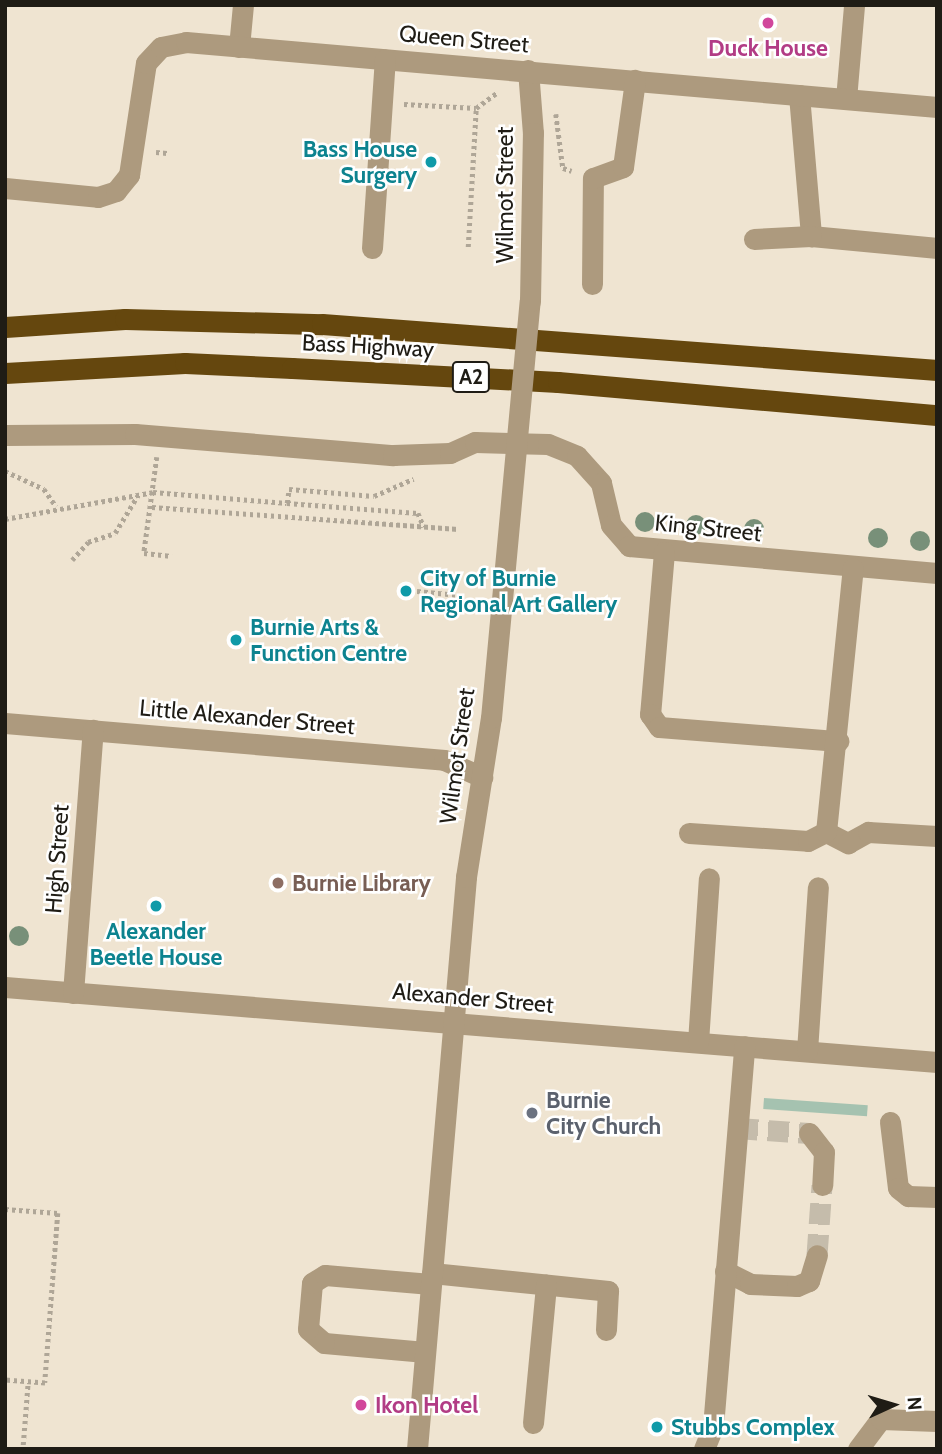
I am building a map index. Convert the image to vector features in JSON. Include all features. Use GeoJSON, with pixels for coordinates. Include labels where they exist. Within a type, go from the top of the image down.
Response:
{"type":"FeatureCollection","features":[{"type":"Feature","properties":{"kind":"highway","name":"Bass Highway"},"geometry":{"type":"LineString","coordinates":[[5,327],[125,320],[321,324],[937,370]]}},
{"type":"Feature","properties":{"kind":"highway","name":"Bass Highway"},"geometry":{"type":"LineString","coordinates":[[5,373],[185,363],[558,382],[937,415]]}},
{"type":"Feature","properties":{"kind":"street"},"geometry":{"type":"LineString","coordinates":[[239,47],[243,5]]}},
{"type":"Feature","properties":{"kind":"street"},"geometry":{"type":"LineString","coordinates":[[846,99],[854,5]]}},
{"type":"Feature","properties":{"kind":"street","name":"Queen Street"},"geometry":{"type":"LineString","coordinates":[[5,188],[98,197],[116,191],[130,175],[146,63],[161,47],[239,47],[937,107]]}},
{"type":"Feature","properties":{"kind":"street"},"geometry":{"type":"LineString","coordinates":[[372,248],[385,59]]}},
{"type":"Feature","properties":{"kind":"street","name":"Wilmot Street"},"geometry":{"type":"LineString","coordinates":[[417,1449],[454,1023],[491,718],[530,301],[533,133],[528,70]]}},
{"type":"Feature","properties":{"kind":"street"},"geometry":{"type":"LineString","coordinates":[[592,284],[593,178],[623,167],[635,80]]}},
{"type":"Feature","properties":{"kind":"street"},"geometry":{"type":"LineString","coordinates":[[799,95],[811,236]]}},
{"type":"Feature","properties":{"kind":"street"},"geometry":{"type":"LineString","coordinates":[[754,239],[811,236],[937,248]]}},
{"type":"Feature","properties":{"kind":"street","name":"King Street"},"geometry":{"type":"LineString","coordinates":[[5,435],[158,436],[393,456],[450,453],[498,442],[548,444],[577,456],[601,483],[611,525],[629,546],[664,552],[937,573]]}},
{"type":"Feature","properties":{"kind":"street"},"geometry":{"type":"LineString","coordinates":[[664,552],[650,714],[659,727],[838,741]]}},
{"type":"Feature","properties":{"kind":"street"},"geometry":{"type":"LineString","coordinates":[[826,832],[838,741],[853,568]]}},
{"type":"Feature","properties":{"kind":"street","name":"Little Alexander Street"},"geometry":{"type":"LineString","coordinates":[[5,723],[444,760],[482,777]]}},
{"type":"Feature","properties":{"kind":"street","name":"High Street"},"geometry":{"type":"LineString","coordinates":[[73,993],[93,730]]}},
{"type":"Feature","properties":{"kind":"street"},"geometry":{"type":"LineString","coordinates":[[689,833],[808,841],[826,832]]}},
{"type":"Feature","properties":{"kind":"street"},"geometry":{"type":"LineString","coordinates":[[826,832],[848,843],[868,832],[937,836]]}},
{"type":"Feature","properties":{"kind":"street"},"geometry":{"type":"LineString","coordinates":[[698,1042],[709,878]]}},
{"type":"Feature","properties":{"kind":"street"},"geometry":{"type":"LineString","coordinates":[[807,1051],[818,887]]}},
{"type":"Feature","properties":{"kind":"street","name":"Alexander Street"},"geometry":{"type":"LineString","coordinates":[[5,987],[937,1062]]}},
{"type":"Feature","properties":{"kind":"street"},"geometry":{"type":"LineString","coordinates":[[704,1449],[713,1427],[744,1046]]}},
{"type":"Feature","properties":{"kind":"street"},"geometry":{"type":"LineString","coordinates":[[890,1122],[898,1188],[908,1196],[937,1197]]}},
{"type":"Feature","properties":{"kind":"street"},"geometry":{"type":"LineString","coordinates":[[809,1133],[824,1152],[821,1185]]}},
{"type":"Feature","properties":{"kind":"street"},"geometry":{"type":"LineString","coordinates":[[725,1271],[756,1284],[809,1281],[817,1255]]}},
{"type":"Feature","properties":{"kind":"street"},"geometry":{"type":"LineString","coordinates":[[425,1352],[324,1343],[308,1329],[312,1283],[325,1275],[608,1291],[606,1330]]}},
{"type":"Feature","properties":{"kind":"street"},"geometry":{"type":"LineString","coordinates":[[533,1423],[546,1286]]}},
{"type":"Feature","properties":{"kind":"street"},"geometry":{"type":"LineString","coordinates":[[858,1449],[881,1419],[937,1422]]}},
{"type":"Feature","properties":{"kind":"path"},"geometry":{"type":"LineString","coordinates":[[395,104],[476,108],[528,70]]}},
{"type":"Feature","properties":{"kind":"path"},"geometry":{"type":"LineString","coordinates":[[468,247],[476,108]]}},
{"type":"Feature","properties":{"kind":"path"},"geometry":{"type":"LineString","coordinates":[[158,436],[152,507],[144,553],[172,556]]}},
{"type":"Feature","properties":{"kind":"path"},"geometry":{"type":"LineString","coordinates":[[5,471],[44,489],[56,506]]}},
{"type":"Feature","properties":{"kind":"path"},"geometry":{"type":"LineString","coordinates":[[287,503],[289,489],[374,496],[424,474]]}},
{"type":"Feature","properties":{"kind":"path"},"geometry":{"type":"LineString","coordinates":[[5,519],[56,506],[153,492],[418,513],[425,527]]}},
{"type":"Feature","properties":{"kind":"path"},"geometry":{"type":"LineString","coordinates":[[72,560],[88,542],[115,533],[138,495]]}},
{"type":"Feature","properties":{"kind":"path"},"geometry":{"type":"LineString","coordinates":[[371,509],[374,496]]}},
{"type":"Feature","properties":{"kind":"path"},"geometry":{"type":"LineString","coordinates":[[323,519],[324,506]]}},
{"type":"Feature","properties":{"kind":"path"},"geometry":{"type":"LineString","coordinates":[[152,507],[458,529]]}},
{"type":"Feature","properties":{"kind":"path"},"geometry":{"type":"LineString","coordinates":[[417,591],[459,596]]}},
{"type":"Feature","properties":{"kind":"path"},"geometry":{"type":"LineString","coordinates":[[5,1209],[58,1213],[45,1383],[5,1380]]}},
{"type":"Feature","properties":{"kind":"path"},"geometry":{"type":"LineString","coordinates":[[23,1445],[28,1382]]}},
{"type":"Feature","properties":{"kind":"green space"},"geometry":{"type":"Polygon","coordinates":[[[764,1098],[868,1105],[867,1116],[763,1109],[764,1098]]]}},
{"type":"Feature","properties":{"kind":"tunnel"},"geometry":{"type":"LineString","coordinates":[[737,1128],[809,1133]]}},
{"type":"Feature","properties":{"kind":"tunnel"},"geometry":{"type":"LineString","coordinates":[[817,1255],[822,1185]]}},
{"type":"Feature","properties":{"kind":"place","name":"Duck House"},"geometry":{"type":"Point","coordinates":[768,23]}},
{"type":"Feature","properties":{"kind":"place","name":"Bass House Surgery"},"geometry":{"type":"Point","coordinates":[431,162]}},
{"type":"Feature","properties":{"kind":"place","name":"City of Burnie Regional Art Gallery"},"geometry":{"type":"Point","coordinates":[406,591]}},
{"type":"Feature","properties":{"kind":"place","name":"Burnie Arts & Function Centre"},"geometry":{"type":"Point","coordinates":[236,640]}},
{"type":"Feature","properties":{"kind":"place","name":"Burnie Library"},"geometry":{"type":"Point","coordinates":[278,883]}},
{"type":"Feature","properties":{"kind":"place","name":"Alexander Beetle House"},"geometry":{"type":"Point","coordinates":[156,906]}},
{"type":"Feature","properties":{"kind":"place","name":"Burnie City Church"},"geometry":{"type":"Point","coordinates":[532,1113]}},
{"type":"Feature","properties":{"kind":"place","name":"Ikon Hotel"},"geometry":{"type":"Point","coordinates":[361,1405]}},
{"type":"Feature","properties":{"kind":"place","name":"Stubbs Complex"},"geometry":{"type":"Point","coordinates":[657,1427]}}]}
